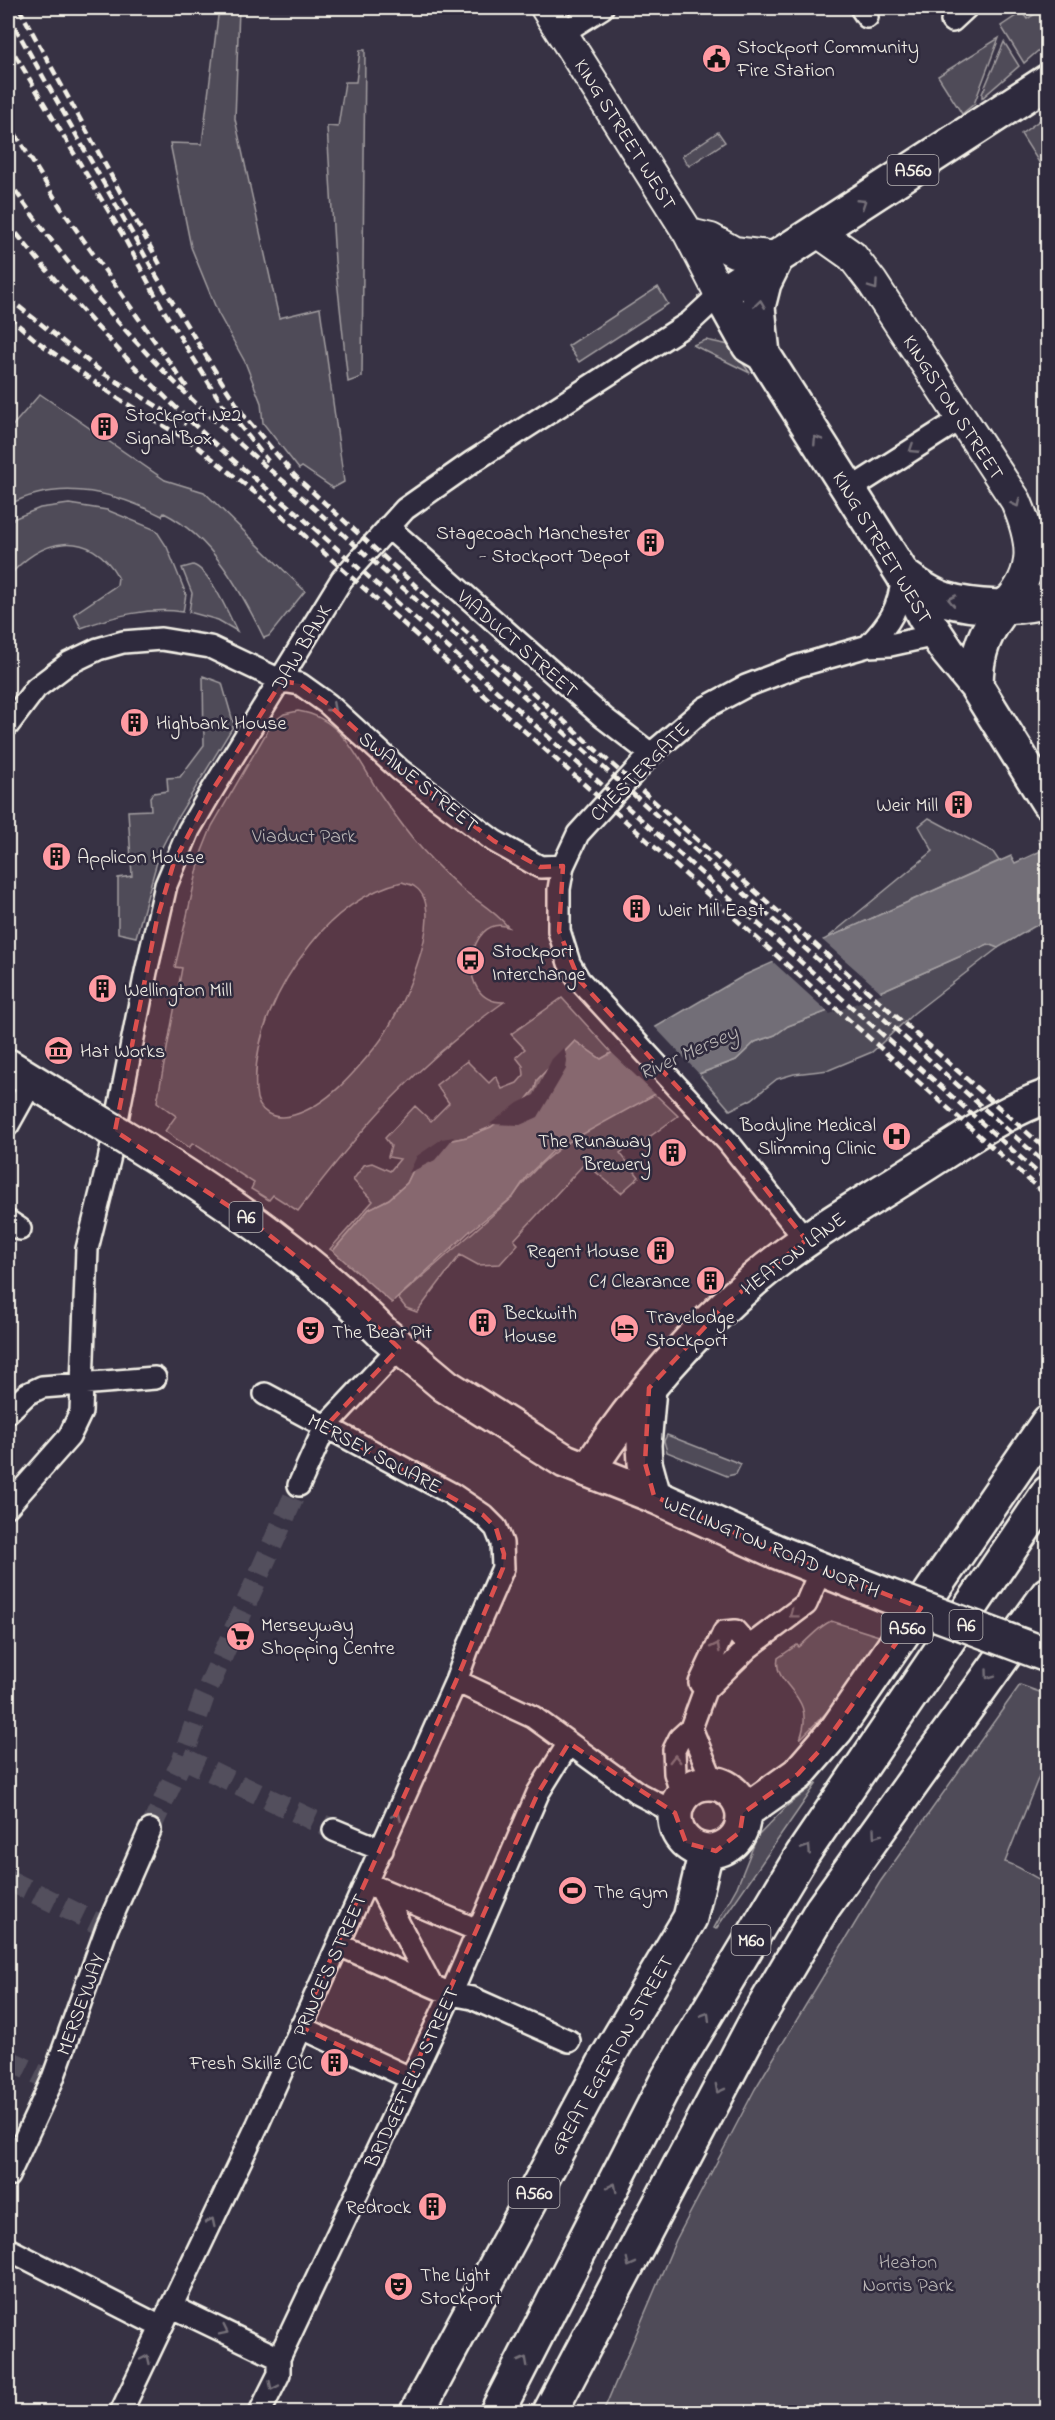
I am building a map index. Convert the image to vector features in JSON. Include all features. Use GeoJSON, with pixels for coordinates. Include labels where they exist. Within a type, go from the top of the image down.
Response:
{"type":"FeatureCollection","features":[{"type":"Feature","properties":{"kind":"main road","name":"A560"},"geometry":{"type":"LineString","coordinates":[[720,294],[1047,81]]}},
{"type":"Feature","properties":{"kind":"main road"},"geometry":{"type":"LineString","coordinates":[[763,354],[758,308],[764,283],[777,257]]}},
{"type":"Feature","properties":{"kind":"main road","name":"KING STREET WEST"},"geometry":{"type":"LineString","coordinates":[[720,294],[749,346],[763,354],[903,575],[936,635],[976,686],[1047,802]]}},
{"type":"Feature","properties":{"kind":"main road"},"geometry":{"type":"LineString","coordinates":[[903,575],[917,586],[944,599],[977,604],[1031,605],[1047,600]]}},
{"type":"Feature","properties":{"kind":"main road"},"geometry":{"type":"LineString","coordinates":[[976,686],[979,649],[991,623],[1007,604]]}},
{"type":"Feature","properties":{"kind":"main road","name":"A6"},"geometry":{"type":"LineString","coordinates":[[20,1073],[253,1222],[345,1296],[420,1367],[473,1405],[577,1465]]}},
{"type":"Feature","properties":{"kind":"main road","name":"HEATON LANE"},"geometry":{"type":"LineString","coordinates":[[577,1465],[726,1304],[806,1240],[970,1136],[1021,1106],[1047,1096]]}},
{"type":"Feature","properties":{"kind":"main road"},"geometry":{"type":"LineString","coordinates":[[649,1388],[644,1445],[645,1463],[654,1496]]}},
{"type":"Feature","properties":{"kind":"main road","name":"A560"},"geometry":{"type":"LineString","coordinates":[[743,1813],[798,1774],[837,1729],[1047,1422]]}},
{"type":"Feature","properties":{"kind":"main road","name":"WELLINGTON ROAD NORTH"},"geometry":{"type":"LineString","coordinates":[[577,1465],[654,1496],[775,1551],[1047,1655]]}},
{"type":"Feature","properties":{"kind":"main road","name":"M60"},"geometry":{"type":"LineString","coordinates":[[497,2412],[674,2068],[802,1855],[1047,1493]]}},
{"type":"Feature","properties":{"kind":"main road","name":"M60"},"geometry":{"type":"LineString","coordinates":[[550,2412],[757,2019],[822,1909],[1047,1594]]}},
{"type":"Feature","properties":{"kind":"main road"},"geometry":{"type":"LineString","coordinates":[[713,1782],[733,1792],[743,1813],[740,1832],[734,1841],[716,1851],[695,1849],[679,1834],[678,1804],[701,1783],[713,1782]]}},
{"type":"Feature","properties":{"kind":"main road","name":"GREAT EGERTON STREET"},"geometry":{"type":"LineString","coordinates":[[417,2412],[607,2058],[690,1918],[706,1851]]}},
{"type":"Feature","properties":{"kind":"street","name":"KING STREET WEST"},"geometry":{"type":"LineString","coordinates":[[546,8],[689,234],[720,294]]}},
{"type":"Feature","properties":{"kind":"street"},"geometry":{"type":"LineString","coordinates":[[562,33],[602,8]]}},
{"type":"Feature","properties":{"kind":"street","name":"KINGSTON STREET"},"geometry":{"type":"LineString","coordinates":[[818,232],[852,256],[963,418],[1016,501],[1027,527],[1030,561],[1020,586],[1007,604]]}},
{"type":"Feature","properties":{"kind":"street"},"geometry":{"type":"LineString","coordinates":[[689,234],[711,239],[734,252],[777,257]]}},
{"type":"Feature","properties":{"kind":"street","name":"DAW BANK"},"geometry":{"type":"LineString","coordinates":[[82,1384],[87,1249],[109,1160],[157,919],[174,862],[210,794],[282,681],[342,579],[388,527],[424,493],[690,322],[720,294]]}},
{"type":"Feature","properties":{"kind":"street"},"geometry":{"type":"LineString","coordinates":[[849,490],[963,418]]}},
{"type":"Feature","properties":{"kind":"street","name":"VIADUCT STREET"},"geometry":{"type":"LineString","coordinates":[[388,527],[587,704],[651,754]]}},
{"type":"Feature","properties":{"kind":"street"},"geometry":{"type":"LineString","coordinates":[[868,646],[893,616],[900,603],[903,575]]}},
{"type":"Feature","properties":{"kind":"street","name":"CHESTERGATE"},"geometry":{"type":"LineString","coordinates":[[806,1240],[729,1143],[704,1119],[579,980],[569,963],[559,931],[558,917],[563,866],[578,834],[651,754],[705,708],[746,686],[798,666],[868,646],[890,645],[936,635]]}},
{"type":"Feature","properties":{"kind":"street","name":"SWAINE STREET"},"geometry":{"type":"LineString","coordinates":[[8,725],[36,688],[85,654],[123,642],[161,639],[210,647],[282,681],[300,684],[328,704],[391,761],[494,841],[540,867],[563,866]]}},
{"type":"Feature","properties":{"kind":"street"},"geometry":{"type":"LineString","coordinates":[[8,1125],[20,1073]]}},
{"type":"Feature","properties":{"kind":"street"},"geometry":{"type":"LineString","coordinates":[[299,1485],[325,1427],[391,1340]]}},
{"type":"Feature","properties":{"kind":"street"},"geometry":{"type":"LineString","coordinates":[[8,1412],[33,1390],[155,1378]]}},
{"type":"Feature","properties":{"kind":"street"},"geometry":{"type":"LineString","coordinates":[[8,1506],[69,1437],[81,1412],[82,1384]]}},
{"type":"Feature","properties":{"kind":"street","name":"MERSEY SQUARE"},"geometry":{"type":"LineString","coordinates":[[265,1394],[452,1494],[483,1515]]}},
{"type":"Feature","properties":{"kind":"street","name":"PRINCE'S STREET"},"geometry":{"type":"LineString","coordinates":[[121,2412],[258,2124],[339,1945],[374,1887],[382,1850],[503,1568],[502,1543],[496,1528],[483,1515]]}},
{"type":"Feature","properties":{"kind":"street"},"geometry":{"type":"LineString","coordinates":[[456,1681],[514,1707],[569,1743],[639,1794],[678,1804],[674,1750],[680,1738],[691,1728],[705,1690],[700,1683],[724,1632],[735,1631],[749,1647],[806,1604],[821,1569]]}},
{"type":"Feature","properties":{"kind":"street"},"geometry":{"type":"LineString","coordinates":[[691,1728],[713,1782]]}},
{"type":"Feature","properties":{"kind":"street","name":"BRIDGEFIELD STREET"},"geometry":{"type":"LineString","coordinates":[[260,2412],[279,2374],[279,2358],[451,1994],[538,1793],[569,1743]]}},
{"type":"Feature","properties":{"kind":"street","name":"MERSEYWAY"},"geometry":{"type":"LineString","coordinates":[[8,2176],[52,2081],[107,1928],[150,1830]]}},
{"type":"Feature","properties":{"kind":"street"},"geometry":{"type":"LineString","coordinates":[[334,1830],[382,1850]]}},
{"type":"Feature","properties":{"kind":"street"},"geometry":{"type":"LineString","coordinates":[[374,1887],[477,1930]]}},
{"type":"Feature","properties":{"kind":"street"},"geometry":{"type":"LineString","coordinates":[[374,1887],[431,1985]]}},
{"type":"Feature","properties":{"kind":"street"},"geometry":{"type":"LineString","coordinates":[[339,1945],[451,1994],[472,1998],[569,2041]]}},
{"type":"Feature","properties":{"kind":"street"},"geometry":{"type":"LineString","coordinates":[[300,2027],[410,2078]]}},
{"type":"Feature","properties":{"kind":"street"},"geometry":{"type":"LineString","coordinates":[[8,2249],[161,2327]]}},
{"type":"Feature","properties":{"kind":"street"},"geometry":{"type":"LineString","coordinates":[[171,2306],[279,2358]]}},
{"type":"Feature","properties":{"kind":"highlighted area"},"geometry":{"type":"Polygon","coordinates":[[[282,681],[300,684],[328,704],[400,770],[494,841],[540,867],[563,866],[559,931],[579,980],[729,1143],[806,1240],[726,1304],[649,1388],[645,1463],[654,1496],[775,1551],[921,1608],[820,1750],[798,1774],[743,1813],[740,1832],[716,1851],[686,1843],[675,1813],[569,1743],[538,1793],[410,2078],[300,2027],[456,1681],[503,1568],[504,1554],[496,1528],[483,1515],[325,1427],[399,1348],[345,1296],[253,1222],[115,1131],[157,919],[174,862],[210,794],[282,681]]]}},
{"type":"Feature","properties":{"kind":"green space"},"geometry":{"type":"Polygon","coordinates":[[[219,8],[239,8],[235,119],[279,318],[320,308],[344,482],[333,488],[302,467],[299,469],[263,423],[261,403],[245,362],[218,313],[191,247],[170,143],[202,144],[219,8]]]}},
{"type":"Feature","properties":{"kind":"green space"},"geometry":{"type":"Polygon","coordinates":[[[1045,8],[1047,11],[1047,43],[1024,63],[1001,26],[1022,12],[1027,19],[1045,8]]]}},
{"type":"Feature","properties":{"kind":"green space"},"geometry":{"type":"Polygon","coordinates":[[[999,38],[974,104],[962,114],[938,76],[999,38]]]}},
{"type":"Feature","properties":{"kind":"green space"},"geometry":{"type":"Polygon","coordinates":[[[1004,42],[1019,66],[982,98],[982,94],[1004,42]]]}},
{"type":"Feature","properties":{"kind":"green space"},"geometry":{"type":"Polygon","coordinates":[[[360,50],[365,50],[362,377],[348,382],[335,261],[327,126],[338,127],[345,82],[356,82],[360,50]]]}},
{"type":"Feature","properties":{"kind":"green space"},"geometry":{"type":"Polygon","coordinates":[[[1047,115],[1047,175],[1021,134],[1047,115]]]}},
{"type":"Feature","properties":{"kind":"green space"},"geometry":{"type":"Polygon","coordinates":[[[718,132],[725,142],[689,166],[682,156],[718,132]]]}},
{"type":"Feature","properties":{"kind":"green space"},"geometry":{"type":"Polygon","coordinates":[[[658,287],[668,304],[579,362],[568,346],[658,287]]]}},
{"type":"Feature","properties":{"kind":"green space"},"geometry":{"type":"Polygon","coordinates":[[[706,340],[729,345],[750,373],[693,345],[706,340]]]}},
{"type":"Feature","properties":{"kind":"green space"},"geometry":{"type":"Polygon","coordinates":[[[40,394],[165,480],[204,492],[305,591],[269,636],[264,638],[246,602],[211,551],[197,536],[164,513],[162,516],[124,500],[86,491],[47,492],[8,505],[8,431],[40,394]]]}},
{"type":"Feature","properties":{"kind":"green space"},"geometry":{"type":"Polygon","coordinates":[[[69,504],[107,510],[156,530],[167,547],[186,594],[183,612],[157,611],[131,614],[81,628],[74,614],[117,585],[118,577],[107,561],[93,550],[79,545],[64,544],[49,547],[20,564],[8,578],[8,521],[40,508],[69,504]]]}},
{"type":"Feature","properties":{"kind":"green space"},"geometry":{"type":"Polygon","coordinates":[[[193,565],[206,575],[212,584],[237,631],[218,620],[189,612],[192,593],[182,568],[193,565]]]}},
{"type":"Feature","properties":{"kind":"green space"},"geometry":{"type":"Polygon","coordinates":[[[203,676],[222,683],[234,725],[177,818],[160,851],[136,937],[118,933],[118,878],[132,876],[128,811],[151,810],[150,797],[153,793],[168,791],[167,778],[180,777],[204,745],[203,676]]]}},
{"type":"Feature","properties":{"kind":"green space","name":"Viaduct Park"},"geometry":{"type":"Polygon","coordinates":[[[298,711],[313,715],[336,730],[354,751],[376,788],[423,850],[462,889],[492,911],[508,927],[494,926],[483,933],[476,944],[472,959],[472,975],[477,989],[488,998],[504,1002],[443,1049],[392,1098],[345,1151],[298,1211],[273,1195],[269,1200],[251,1189],[254,1183],[193,1143],[189,1148],[165,1131],[176,1116],[157,1102],[182,968],[175,967],[202,851],[212,826],[272,723],[284,714],[298,711]],[[402,882],[376,891],[339,914],[310,945],[278,995],[263,1033],[256,1072],[257,1099],[268,1114],[287,1117],[318,1104],[350,1076],[386,1032],[417,966],[427,918],[424,900],[415,887],[402,882]]]}},
{"type":"Feature","properties":{"kind":"green space"},"geometry":{"type":"Polygon","coordinates":[[[929,818],[993,852],[999,861],[826,939],[933,851],[919,826],[929,818]]]}},
{"type":"Feature","properties":{"kind":"green space"},"geometry":{"type":"Polygon","coordinates":[[[988,944],[998,948],[914,1013],[872,1052],[829,1070],[794,1074],[777,1079],[752,1099],[730,1110],[699,1074],[736,1060],[755,1042],[775,1035],[788,1026],[884,990],[988,944]]]}},
{"type":"Feature","properties":{"kind":"green space"},"geometry":{"type":"Polygon","coordinates":[[[562,998],[612,1053],[601,1059],[575,1041],[537,1080],[535,1089],[526,1100],[491,1127],[467,1137],[443,1142],[419,1158],[407,1183],[389,1199],[369,1209],[333,1251],[330,1249],[373,1201],[353,1180],[364,1165],[372,1163],[390,1171],[400,1159],[388,1157],[391,1146],[385,1138],[415,1106],[431,1121],[449,1103],[436,1085],[467,1061],[489,1083],[496,1076],[502,1089],[517,1083],[524,1075],[523,1066],[516,1057],[525,1049],[511,1034],[562,998]]]}},
{"type":"Feature","properties":{"kind":"green space"},"geometry":{"type":"Polygon","coordinates":[[[655,1094],[678,1116],[637,1146],[634,1143],[620,1153],[639,1177],[621,1193],[585,1163],[514,1240],[518,1244],[500,1264],[478,1265],[460,1255],[417,1312],[406,1308],[398,1298],[513,1197],[542,1163],[577,1136],[655,1094]]]}},
{"type":"Feature","properties":{"kind":"green space"},"geometry":{"type":"Polygon","coordinates":[[[667,1435],[741,1464],[736,1474],[727,1476],[667,1452],[664,1441],[667,1435]]]}},
{"type":"Feature","properties":{"kind":"green space"},"geometry":{"type":"Polygon","coordinates":[[[831,1621],[882,1637],[835,1704],[800,1739],[804,1724],[803,1711],[799,1701],[781,1676],[778,1658],[797,1645],[799,1647],[818,1629],[831,1621]]]}},
{"type":"Feature","properties":{"kind":"green space","name":"Heaton Norris Park"},"geometry":{"type":"Polygon","coordinates":[[[1020,1685],[1048,1695],[1047,1756],[1005,1862],[1047,1883],[1047,2412],[603,2412],[676,2240],[755,2089],[880,1882],[1020,1685]]]}},
{"type":"Feature","properties":{"kind":"green space"},"geometry":{"type":"Polygon","coordinates":[[[817,1783],[716,1929],[714,1928],[737,1887],[757,1837],[787,1806],[817,1783]]]}},
{"type":"Feature","properties":{"kind":"water","name":"River Mersey"},"geometry":{"type":"Polygon","coordinates":[[[1047,833],[1047,919],[998,948],[988,944],[884,990],[788,1026],[775,1035],[755,1042],[736,1060],[677,1082],[554,1150],[527,1176],[513,1197],[470,1231],[392,1303],[333,1251],[369,1209],[389,1199],[407,1183],[419,1158],[443,1142],[467,1137],[491,1127],[526,1100],[535,1089],[537,1080],[575,1041],[601,1059],[745,975],[1011,856],[1015,863],[1043,850],[1038,839],[1047,833]]]}},
{"type":"Feature","properties":{"kind":"pier"},"geometry":{"type":"Polygon","coordinates":[[[820,938],[882,993],[830,1014],[771,960],[820,938]]]}},
{"type":"Feature","properties":{"kind":"pier"},"geometry":{"type":"Polygon","coordinates":[[[653,1025],[701,1076],[657,1096],[610,1051],[653,1025]]]}},
{"type":"Feature","properties":{"kind":"pier"},"geometry":{"type":"Polygon","coordinates":[[[564,1047],[567,1060],[566,1069],[538,1117],[520,1125],[490,1124],[518,1103],[534,1095],[552,1059],[564,1047]]]}},
{"type":"Feature","properties":{"kind":"pier"},"geometry":{"type":"Polygon","coordinates":[[[454,1137],[435,1160],[409,1173],[417,1156],[442,1139],[454,1137]]]}},
{"type":"Feature","properties":{"kind":"tunnel"},"geometry":{"type":"LineString","coordinates":[[150,1830],[183,1758],[204,1697],[299,1485]]}},
{"type":"Feature","properties":{"kind":"tunnel"},"geometry":{"type":"LineString","coordinates":[[183,1758],[334,1830]]}},
{"type":"Feature","properties":{"kind":"tunnel"},"geometry":{"type":"LineString","coordinates":[[8,1880],[107,1928]]}},
{"type":"Feature","properties":{"kind":"tunnel"},"geometry":{"type":"LineString","coordinates":[[8,2060],[52,2081]]}},
{"type":"Feature","properties":{"kind":"railway"},"geometry":{"type":"LineString","coordinates":[[19,8],[162,268]]}},
{"type":"Feature","properties":{"kind":"railway"},"geometry":{"type":"LineString","coordinates":[[8,15],[157,277],[222,382],[245,417],[295,476],[596,750],[1048,1151]]}},
{"type":"Feature","properties":{"kind":"railway"},"geometry":{"type":"LineString","coordinates":[[8,43],[121,232],[164,311],[220,401],[268,461]]}},
{"type":"Feature","properties":{"kind":"railway"},"geometry":{"type":"LineString","coordinates":[[8,122],[61,208],[189,390]]}},
{"type":"Feature","properties":{"kind":"railway"},"geometry":{"type":"LineString","coordinates":[[8,180],[69,264],[102,304],[209,416],[1048,1166]]}},
{"type":"Feature","properties":{"kind":"railway"},"geometry":{"type":"LineString","coordinates":[[8,223],[74,301],[181,412],[1048,1182]]}},
{"type":"Feature","properties":{"kind":"railway"},"geometry":{"type":"LineString","coordinates":[[8,298],[103,373],[186,424]]}},
{"type":"Feature","properties":{"kind":"railway"},"geometry":{"type":"LineString","coordinates":[[8,316],[38,342],[119,399],[194,444],[268,503],[1048,1197]]}},
{"type":"Feature","properties":{"kind":"place","name":"Stockport Community Fire Station"},"geometry":{"type":"Point","coordinates":[716,58]}},
{"type":"Feature","properties":{"kind":"place","name":"Stockport №2 Signal Box"},"geometry":{"type":"Point","coordinates":[104,426]}},
{"type":"Feature","properties":{"kind":"place","name":"Stagecoach Manchester - Stockport Depot"},"geometry":{"type":"Point","coordinates":[651,543]}},
{"type":"Feature","properties":{"kind":"place","name":"Highbank House"},"geometry":{"type":"Point","coordinates":[135,722]}},
{"type":"Feature","properties":{"kind":"place","name":"Weir Mill"},"geometry":{"type":"Point","coordinates":[959,804]}},
{"type":"Feature","properties":{"kind":"place","name":"Applicon House"},"geometry":{"type":"Point","coordinates":[56,856]}},
{"type":"Feature","properties":{"kind":"place","name":"Weir Mill East"},"geometry":{"type":"Point","coordinates":[637,909]}},
{"type":"Feature","properties":{"kind":"place","name":"Stockport Interchange"},"geometry":{"type":"Point","coordinates":[471,961]}},
{"type":"Feature","properties":{"kind":"place","name":"Wellington Mill"},"geometry":{"type":"Point","coordinates":[103,989]}},
{"type":"Feature","properties":{"kind":"place","name":"Hat Works"},"geometry":{"type":"Point","coordinates":[59,1050]}},
{"type":"Feature","properties":{"kind":"place","name":"Bodyline Medical Slimming Clinic"},"geometry":{"type":"Point","coordinates":[897,1136]}},
{"type":"Feature","properties":{"kind":"place","name":"The Runaway Brewery"},"geometry":{"type":"Point","coordinates":[672,1152]}},
{"type":"Feature","properties":{"kind":"place","name":"Regent House"},"geometry":{"type":"Point","coordinates":[660,1250]}},
{"type":"Feature","properties":{"kind":"place","name":"C1 Clearance"},"geometry":{"type":"Point","coordinates":[711,1280]}},
{"type":"Feature","properties":{"kind":"place","name":"Beckwith House"},"geometry":{"type":"Point","coordinates":[483,1323]}},
{"type":"Feature","properties":{"kind":"place","name":"Travelodge Stockport"},"geometry":{"type":"Point","coordinates":[625,1328]}},
{"type":"Feature","properties":{"kind":"place","name":"The Bear Pit"},"geometry":{"type":"Point","coordinates":[311,1331]}},
{"type":"Feature","properties":{"kind":"place","name":"Merseyway Shopping Centre"},"geometry":{"type":"Point","coordinates":[240,1636]}},
{"type":"Feature","properties":{"kind":"place","name":"The Gym"},"geometry":{"type":"Point","coordinates":[573,1891]}},
{"type":"Feature","properties":{"kind":"place","name":"Fresh Skillz CIC"},"geometry":{"type":"Point","coordinates":[334,2062]}},
{"type":"Feature","properties":{"kind":"place","name":"Redrock"},"geometry":{"type":"Point","coordinates":[432,2206]}},
{"type":"Feature","properties":{"kind":"place","name":"The Light Stockport"},"geometry":{"type":"Point","coordinates":[399,2286]}}]}
